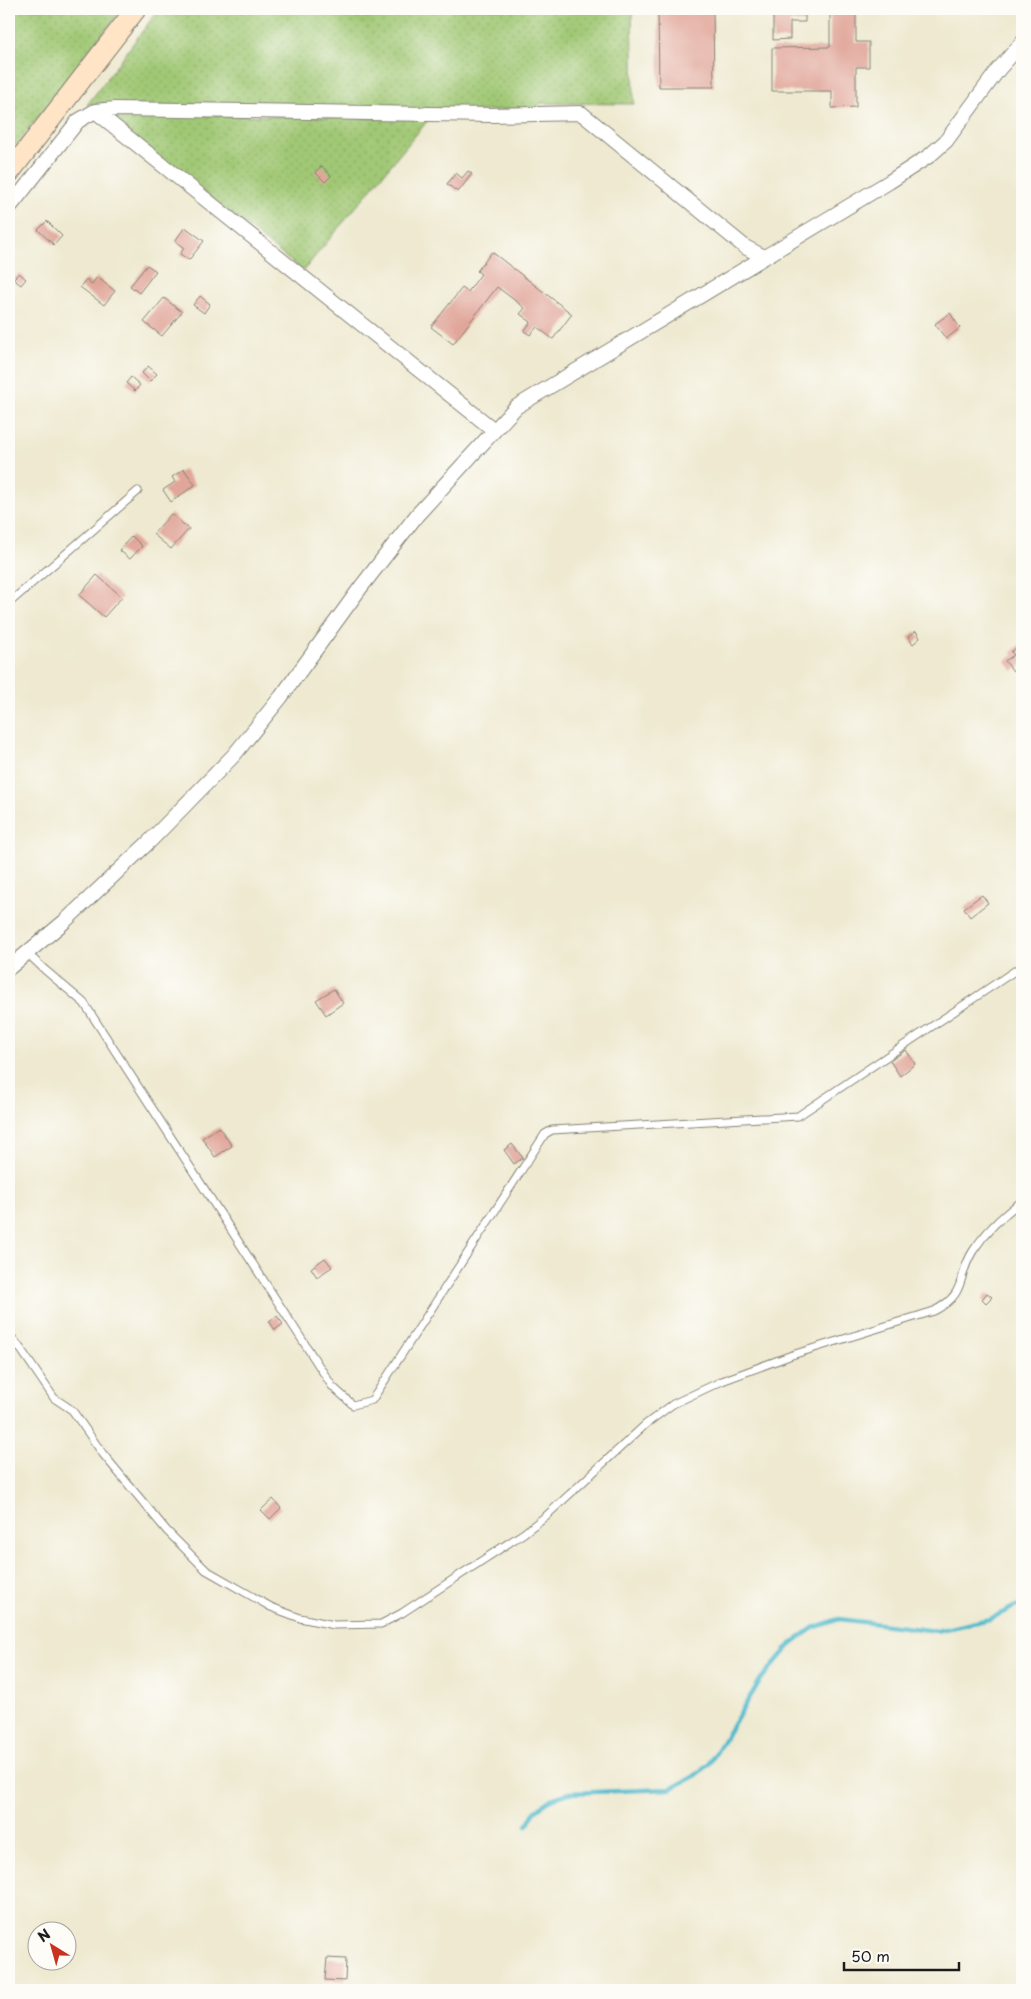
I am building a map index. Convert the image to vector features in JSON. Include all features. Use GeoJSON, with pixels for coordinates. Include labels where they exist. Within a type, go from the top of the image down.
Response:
{"type":"FeatureCollection","features":[{"type":"Feature","properties":{"kind":"main road"},"geometry":{"type":"LineString","coordinates":[[9,173],[136,9]]}},
{"type":"Feature","properties":{"kind":"street"},"geometry":{"type":"LineString","coordinates":[[9,968],[64,922],[150,841],[234,755],[281,697],[395,542],[417,515],[516,407],[929,156],[946,141],[998,70],[1022,43]]}},
{"type":"Feature","properties":{"kind":"street"},"geometry":{"type":"LineString","coordinates":[[9,208],[78,121],[95,112],[124,109],[491,115],[581,113],[745,247],[764,258]]}},
{"type":"Feature","properties":{"kind":"street"},"geometry":{"type":"LineString","coordinates":[[95,112],[494,430]]}},
{"type":"Feature","properties":{"kind":"lane"},"geometry":{"type":"LineString","coordinates":[[9,603],[138,491]]}},
{"type":"Feature","properties":{"kind":"lane"},"geometry":{"type":"LineString","coordinates":[[27,952],[84,1003],[332,1386],[353,1405],[372,1400],[545,1134],[552,1130],[798,1116],[1022,966]]}},
{"type":"Feature","properties":{"kind":"lane"},"geometry":{"type":"LineString","coordinates":[[9,1334],[54,1398],[72,1410],[103,1454],[135,1490],[167,1531],[206,1570],[271,1608],[334,1625],[368,1626],[381,1624],[402,1613],[524,1533],[547,1515],[646,1424],[673,1404],[722,1381],[792,1355],[934,1311],[949,1303],[957,1292],[972,1253],[1004,1215],[1022,1202]]}},
{"type":"Feature","properties":{"kind":"green space"},"geometry":{"type":"Polygon","coordinates":[[[9,9],[122,9],[16,146],[9,140],[9,9]]]}},
{"type":"Feature","properties":{"kind":"green space"},"geometry":{"type":"Polygon","coordinates":[[[159,9],[632,9],[634,104],[541,103],[536,108],[479,111],[87,105],[159,9]]]}},
{"type":"Feature","properties":{"kind":"green space"},"geometry":{"type":"Polygon","coordinates":[[[114,113],[429,119],[303,271],[110,118],[114,113]]]}},
{"type":"Feature","properties":{"kind":"building"},"geometry":{"type":"Polygon","coordinates":[[[658,9],[713,9],[714,87],[659,87],[658,9]]]}},
{"type":"Feature","properties":{"kind":"building"},"geometry":{"type":"Polygon","coordinates":[[[773,9],[805,9],[805,22],[790,22],[790,39],[773,40],[773,9]]]}},
{"type":"Feature","properties":{"kind":"building"},"geometry":{"type":"Polygon","coordinates":[[[830,9],[856,9],[856,42],[869,42],[869,67],[856,67],[856,107],[832,108],[832,91],[772,91],[772,48],[830,47],[830,9]]]}},
{"type":"Feature","properties":{"kind":"building"},"geometry":{"type":"Polygon","coordinates":[[[322,166],[331,176],[325,182],[315,172],[322,166]]]}},
{"type":"Feature","properties":{"kind":"building"},"geometry":{"type":"Polygon","coordinates":[[[468,171],[472,174],[458,192],[447,184],[456,173],[462,178],[468,171]]]}},
{"type":"Feature","properties":{"kind":"building"},"geometry":{"type":"Polygon","coordinates":[[[47,221],[62,236],[54,245],[38,230],[47,221]]]}},
{"type":"Feature","properties":{"kind":"building"},"geometry":{"type":"Polygon","coordinates":[[[185,227],[204,241],[189,260],[180,254],[184,248],[175,241],[185,227]]]}},
{"type":"Feature","properties":{"kind":"building"},"geometry":{"type":"Polygon","coordinates":[[[492,252],[572,314],[553,339],[537,327],[530,335],[524,331],[531,322],[520,314],[525,308],[497,287],[453,344],[431,327],[462,288],[468,292],[481,274],[477,271],[492,252]]]}},
{"type":"Feature","properties":{"kind":"building"},"geometry":{"type":"Polygon","coordinates":[[[147,265],[156,271],[139,293],[130,286],[147,265]]]}},
{"type":"Feature","properties":{"kind":"building"},"geometry":{"type":"Polygon","coordinates":[[[19,273],[26,279],[21,285],[13,279],[19,273]]]}},
{"type":"Feature","properties":{"kind":"building"},"geometry":{"type":"Polygon","coordinates":[[[97,277],[115,291],[104,305],[80,287],[86,279],[92,284],[97,277]]]}},
{"type":"Feature","properties":{"kind":"building"},"geometry":{"type":"Polygon","coordinates":[[[200,296],[210,304],[204,313],[193,305],[200,296]]]}},
{"type":"Feature","properties":{"kind":"building"},"geometry":{"type":"Polygon","coordinates":[[[164,298],[182,312],[162,336],[144,322],[164,298]]]}},
{"type":"Feature","properties":{"kind":"building"},"geometry":{"type":"Polygon","coordinates":[[[950,313],[960,328],[946,339],[935,324],[950,313]]]}},
{"type":"Feature","properties":{"kind":"building"},"geometry":{"type":"Polygon","coordinates":[[[148,366],[157,374],[150,381],[142,373],[148,366]]]}},
{"type":"Feature","properties":{"kind":"building"},"geometry":{"type":"Polygon","coordinates":[[[131,377],[140,385],[135,391],[126,383],[131,377]]]}},
{"type":"Feature","properties":{"kind":"building"},"geometry":{"type":"Polygon","coordinates":[[[184,469],[195,485],[171,502],[163,490],[175,482],[172,477],[184,469]]]}},
{"type":"Feature","properties":{"kind":"building"},"geometry":{"type":"Polygon","coordinates":[[[171,514],[189,529],[171,549],[153,534],[171,514]]]}},
{"type":"Feature","properties":{"kind":"building"},"geometry":{"type":"Polygon","coordinates":[[[132,536],[142,546],[130,559],[119,550],[132,536]]]}},
{"type":"Feature","properties":{"kind":"building"},"geometry":{"type":"Polygon","coordinates":[[[97,575],[122,597],[104,617],[79,595],[97,575]]]}},
{"type":"Feature","properties":{"kind":"building"},"geometry":{"type":"Polygon","coordinates":[[[916,631],[920,638],[913,644],[908,637],[916,631]]]}},
{"type":"Feature","properties":{"kind":"building"},"geometry":{"type":"Polygon","coordinates":[[[1022,643],[1022,665],[1013,671],[1005,661],[1014,655],[1011,652],[1022,643]]]}},
{"type":"Feature","properties":{"kind":"building"},"geometry":{"type":"Polygon","coordinates":[[[982,895],[988,903],[970,917],[964,908],[982,895]]]}},
{"type":"Feature","properties":{"kind":"building"},"geometry":{"type":"Polygon","coordinates":[[[334,989],[343,1003],[326,1015],[316,1000],[334,989]]]}},
{"type":"Feature","properties":{"kind":"building"},"geometry":{"type":"Polygon","coordinates":[[[906,1050],[915,1064],[900,1076],[890,1061],[906,1050]]]}},
{"type":"Feature","properties":{"kind":"building"},"geometry":{"type":"Polygon","coordinates":[[[219,1127],[232,1146],[215,1157],[202,1138],[219,1127]]]}},
{"type":"Feature","properties":{"kind":"building"},"geometry":{"type":"Polygon","coordinates":[[[512,1144],[523,1158],[514,1164],[504,1150],[512,1144]]]}},
{"type":"Feature","properties":{"kind":"building"},"geometry":{"type":"Polygon","coordinates":[[[325,1258],[332,1267],[317,1277],[311,1268],[325,1258]]]}},
{"type":"Feature","properties":{"kind":"building"},"geometry":{"type":"Polygon","coordinates":[[[987,1293],[992,1297],[986,1303],[982,1299],[987,1293]]]}},
{"type":"Feature","properties":{"kind":"building"},"geometry":{"type":"Polygon","coordinates":[[[277,1316],[283,1324],[275,1330],[269,1321],[277,1316]]]}},
{"type":"Feature","properties":{"kind":"building"},"geometry":{"type":"Polygon","coordinates":[[[273,1499],[281,1508],[270,1519],[261,1510],[273,1499]]]}},
{"type":"Feature","properties":{"kind":"building"},"geometry":{"type":"Polygon","coordinates":[[[327,1958],[346,1959],[345,1981],[325,1980],[327,1958]]]}},
{"type":"Feature","properties":{"kind":"waterway"},"geometry":{"type":"LineString","coordinates":[[527,1826],[535,1811],[551,1799],[569,1793],[670,1789],[693,1777],[709,1764],[761,1679],[792,1643],[813,1628],[839,1619],[936,1631],[990,1619],[1016,1606],[1022,1606]]}}]}
